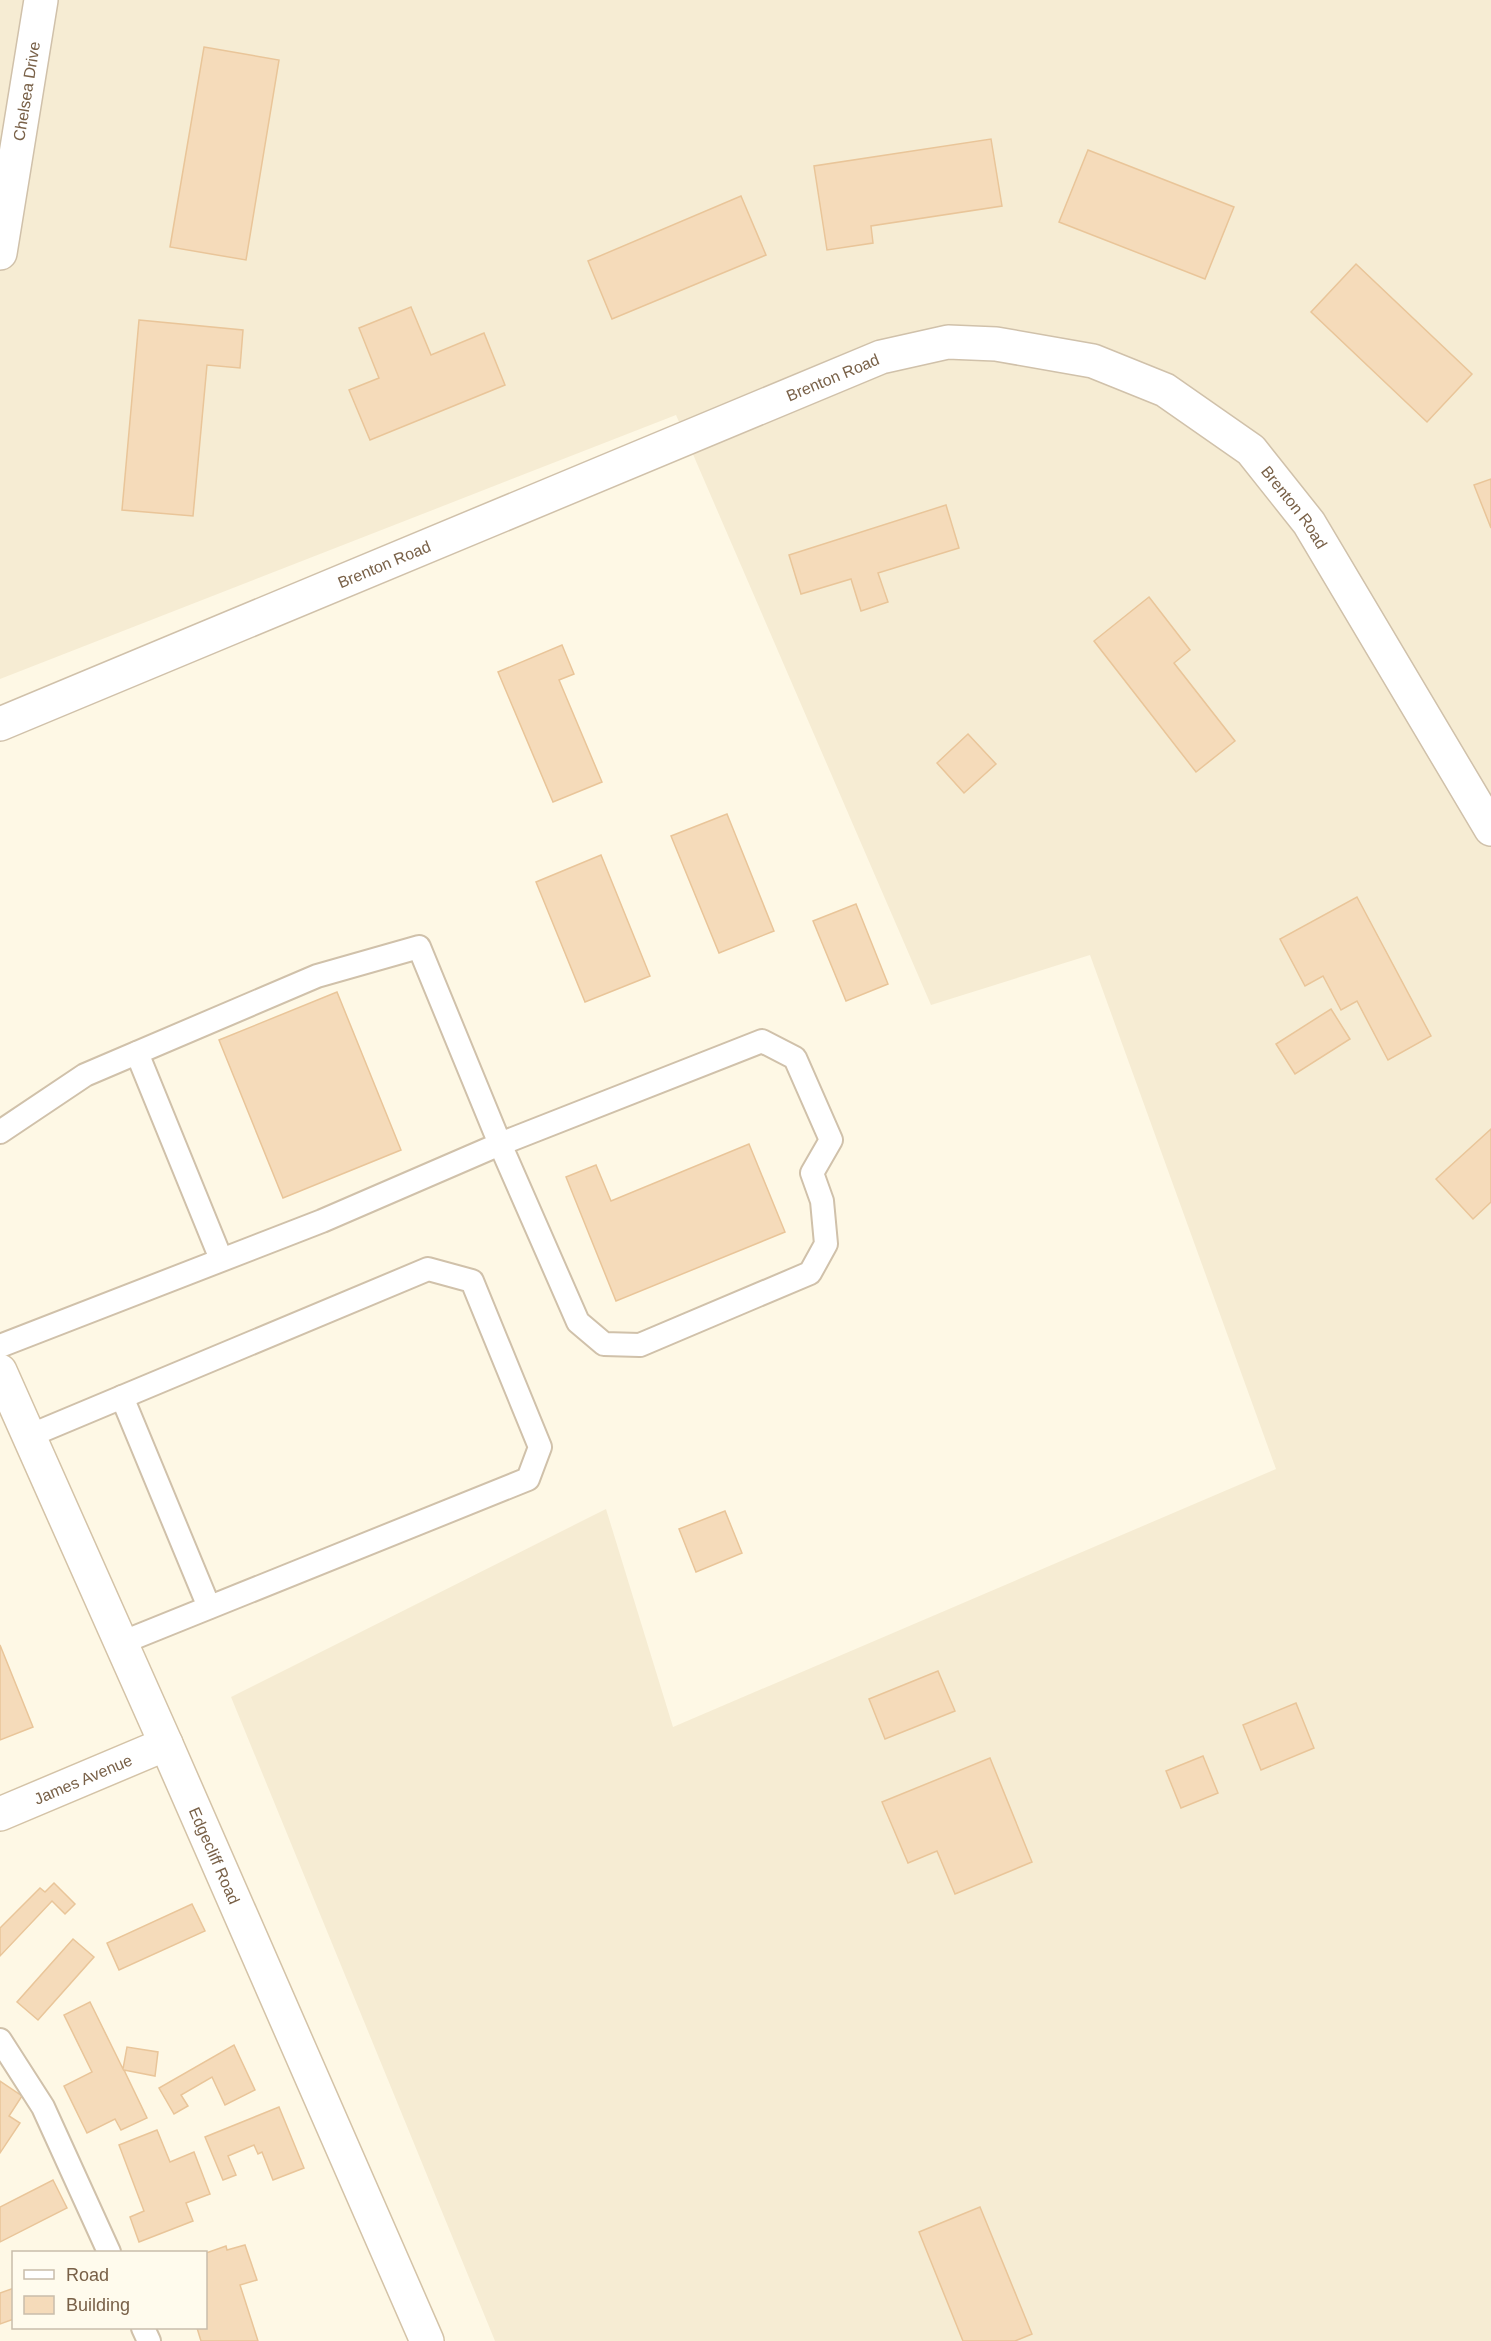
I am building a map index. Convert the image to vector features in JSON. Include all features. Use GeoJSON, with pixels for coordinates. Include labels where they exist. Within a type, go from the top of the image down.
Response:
{"type":"FeatureCollection","features":[{"type":"Feature","properties":{"kind":"street","name":"Chelsea Drive"},"geometry":{"type":"LineString","coordinates":[[0,253],[41,0]]}},
{"type":"Feature","properties":{"kind":"street","name":"Brenton Road"},"geometry":{"type":"LineString","coordinates":[[0,724],[881,357],[948,342],[996,344],[1093,361],[1166,390],[1251,450],[1309,523],[1491,829]]}},
{"type":"Feature","properties":{"kind":"street","name":"Edgecliff Road"},"geometry":{"type":"LineString","coordinates":[[0,1371],[427,2341]]}},
{"type":"Feature","properties":{"kind":"street","name":"James Avenue"},"geometry":{"type":"LineString","coordinates":[[0,1814],[166,1744]]}},
{"type":"Feature","properties":{"kind":"lane"},"geometry":{"type":"LineString","coordinates":[[0,1132],[85,1075],[317,976],[419,947],[500,1144],[578,1322],[604,1344],[640,1345],[810,1273],[826,1244],[822,1201],[812,1173],[831,1140],[795,1058],[762,1041],[500,1144],[322,1221],[0,1346]]}},
{"type":"Feature","properties":{"kind":"lane"},"geometry":{"type":"LineString","coordinates":[[137,1053],[221,1259]]}},
{"type":"Feature","properties":{"kind":"lane"},"geometry":{"type":"LineString","coordinates":[[29,1436],[428,1269],[472,1281],[540,1447],[528,1479],[121,1643]]}},
{"type":"Feature","properties":{"kind":"lane"},"geometry":{"type":"LineString","coordinates":[[122,1397],[209,1607]]}},
{"type":"Feature","properties":{"kind":"lane"},"geometry":{"type":"LineString","coordinates":[[0,2040],[43,2106],[108,2251]]}},
{"type":"Feature","properties":{"kind":"shaded area"},"geometry":{"type":"Polygon","coordinates":[[[0,0],[1491,0],[1491,2341],[495,2341],[231,1697],[606,1509],[673,1727],[1276,1469],[1090,955],[931,1005],[676,415],[0,679],[0,0]]]}},
{"type":"Feature","properties":{"kind":"building"},"geometry":{"type":"Polygon","coordinates":[[[204,47],[279,60],[246,260],[170,247],[204,47]]]}},
{"type":"Feature","properties":{"kind":"building"},"geometry":{"type":"Polygon","coordinates":[[[991,139],[1002,206],[871,226],[873,243],[827,250],[814,166],[991,139]]]}},
{"type":"Feature","properties":{"kind":"building"},"geometry":{"type":"Polygon","coordinates":[[[1088,150],[1234,207],[1205,279],[1059,222],[1088,150]]]}},
{"type":"Feature","properties":{"kind":"building"},"geometry":{"type":"Polygon","coordinates":[[[741,196],[766,255],[612,319],[588,261],[741,196]]]}},
{"type":"Feature","properties":{"kind":"building"},"geometry":{"type":"Polygon","coordinates":[[[1356,264],[1472,374],[1427,422],[1311,312],[1356,264]]]}},
{"type":"Feature","properties":{"kind":"building"},"geometry":{"type":"Polygon","coordinates":[[[411,307],[431,355],[484,333],[505,385],[370,440],[349,390],[379,378],[359,328],[411,307]]]}},
{"type":"Feature","properties":{"kind":"building"},"geometry":{"type":"Polygon","coordinates":[[[139,320],[243,330],[240,368],[207,365],[193,516],[122,510],[139,320]]]}},
{"type":"Feature","properties":{"kind":"building"},"geometry":{"type":"Polygon","coordinates":[[[1491,479],[1491,528],[1474,485],[1491,479]]]}},
{"type":"Feature","properties":{"kind":"building"},"geometry":{"type":"Polygon","coordinates":[[[946,505],[959,548],[878,573],[888,602],[861,611],[851,579],[801,594],[789,555],[946,505]]]}},
{"type":"Feature","properties":{"kind":"building"},"geometry":{"type":"Polygon","coordinates":[[[1149,597],[1190,650],[1174,663],[1235,741],[1196,772],[1094,641],[1149,597]]]}},
{"type":"Feature","properties":{"kind":"building"},"geometry":{"type":"Polygon","coordinates":[[[562,645],[574,674],[559,680],[602,782],[553,802],[498,672],[562,645]]]}},
{"type":"Feature","properties":{"kind":"building"},"geometry":{"type":"Polygon","coordinates":[[[968,734],[996,764],[964,793],[937,763],[968,734]]]}},
{"type":"Feature","properties":{"kind":"building"},"geometry":{"type":"Polygon","coordinates":[[[727,814],[774,931],[719,953],[671,836],[727,814]]]}},
{"type":"Feature","properties":{"kind":"building"},"geometry":{"type":"Polygon","coordinates":[[[601,855],[650,976],[585,1002],[536,882],[601,855]]]}},
{"type":"Feature","properties":{"kind":"building"},"geometry":{"type":"Polygon","coordinates":[[[1357,897],[1431,1036],[1388,1060],[1357,1001],[1341,1010],[1323,976],[1305,986],[1280,939],[1357,897]]]}},
{"type":"Feature","properties":{"kind":"building"},"geometry":{"type":"Polygon","coordinates":[[[856,904],[888,984],[846,1001],[813,921],[856,904]]]}},
{"type":"Feature","properties":{"kind":"building"},"geometry":{"type":"Polygon","coordinates":[[[337,992],[401,1150],[283,1198],[219,1040],[337,992]]]}},
{"type":"Feature","properties":{"kind":"building"},"geometry":{"type":"Polygon","coordinates":[[[1331,1009],[1350,1039],[1295,1074],[1276,1044],[1331,1009]]]}},
{"type":"Feature","properties":{"kind":"building"},"geometry":{"type":"Polygon","coordinates":[[[1491,1129],[1491,1202],[1473,1219],[1436,1179],[1491,1129]]]}},
{"type":"Feature","properties":{"kind":"building"},"geometry":{"type":"Polygon","coordinates":[[[749,1144],[785,1232],[616,1301],[566,1177],[596,1165],[611,1201],[749,1144]]]}},
{"type":"Feature","properties":{"kind":"building"},"geometry":{"type":"Polygon","coordinates":[[[725,1511],[742,1553],[696,1572],[679,1529],[725,1511]]]}},
{"type":"Feature","properties":{"kind":"building"},"geometry":{"type":"Polygon","coordinates":[[[0,1645],[33,1727],[0,1740],[0,1645]]]}},
{"type":"Feature","properties":{"kind":"building"},"geometry":{"type":"Polygon","coordinates":[[[938,1671],[955,1711],[885,1739],[869,1699],[938,1671]]]}},
{"type":"Feature","properties":{"kind":"building"},"geometry":{"type":"Polygon","coordinates":[[[1296,1703],[1314,1748],[1261,1770],[1243,1725],[1296,1703]]]}},
{"type":"Feature","properties":{"kind":"building"},"geometry":{"type":"Polygon","coordinates":[[[1203,1756],[1218,1793],[1181,1808],[1166,1771],[1203,1756]]]}},
{"type":"Feature","properties":{"kind":"building"},"geometry":{"type":"Polygon","coordinates":[[[990,1758],[1032,1862],[955,1894],[937,1851],[908,1863],[882,1802],[990,1758]]]}},
{"type":"Feature","properties":{"kind":"building"},"geometry":{"type":"Polygon","coordinates":[[[54,1883],[75,1904],[65,1914],[52,1901],[0,1956],[0,1928],[40,1888],[45,1892],[54,1883]]]}},
{"type":"Feature","properties":{"kind":"building"},"geometry":{"type":"Polygon","coordinates":[[[192,1904],[205,1931],[119,1970],[107,1943],[192,1904]]]}},
{"type":"Feature","properties":{"kind":"building"},"geometry":{"type":"Polygon","coordinates":[[[73,1939],[94,1957],[38,2020],[17,2002],[73,1939]]]}},
{"type":"Feature","properties":{"kind":"building"},"geometry":{"type":"Polygon","coordinates":[[[90,2002],[123,2069],[127,2047],[158,2052],[155,2076],[124,2070],[147,2118],[121,2130],[115,2119],[87,2133],[64,2086],[92,2072],[64,2015],[90,2002]]]}},
{"type":"Feature","properties":{"kind":"building"},"geometry":{"type":"Polygon","coordinates":[[[234,2045],[255,2090],[225,2105],[212,2077],[181,2095],[188,2106],[174,2114],[159,2088],[234,2045]]]}},
{"type":"Feature","properties":{"kind":"building"},"geometry":{"type":"Polygon","coordinates":[[[0,2081],[22,2096],[9,2116],[20,2123],[0,2153],[0,2081]]]}},
{"type":"Feature","properties":{"kind":"building"},"geometry":{"type":"Polygon","coordinates":[[[279,2107],[304,2168],[273,2180],[262,2152],[258,2154],[254,2145],[228,2156],[236,2175],[223,2180],[205,2137],[279,2107]]]}},
{"type":"Feature","properties":{"kind":"building"},"geometry":{"type":"Polygon","coordinates":[[[157,2130],[170,2162],[194,2152],[210,2194],[186,2203],[193,2221],[139,2242],[130,2217],[144,2211],[119,2145],[157,2130]]]}},
{"type":"Feature","properties":{"kind":"building"},"geometry":{"type":"Polygon","coordinates":[[[53,2180],[67,2208],[0,2242],[0,2207],[53,2180]]]}},
{"type":"Feature","properties":{"kind":"building"},"geometry":{"type":"Polygon","coordinates":[[[980,2207],[1032,2334],[1015,2341],[963,2341],[919,2232],[980,2207]]]}},
{"type":"Feature","properties":{"kind":"building"},"geometry":{"type":"Polygon","coordinates":[[[245,2245],[257,2280],[240,2285],[258,2341],[201,2341],[197,2329],[207,2329],[207,2253],[226,2246],[227,2250],[245,2245]]]}},
{"type":"Feature","properties":{"kind":"building"},"geometry":{"type":"Polygon","coordinates":[[[12,2289],[12,2320],[0,2324],[0,2293],[12,2289]]]}}]}
